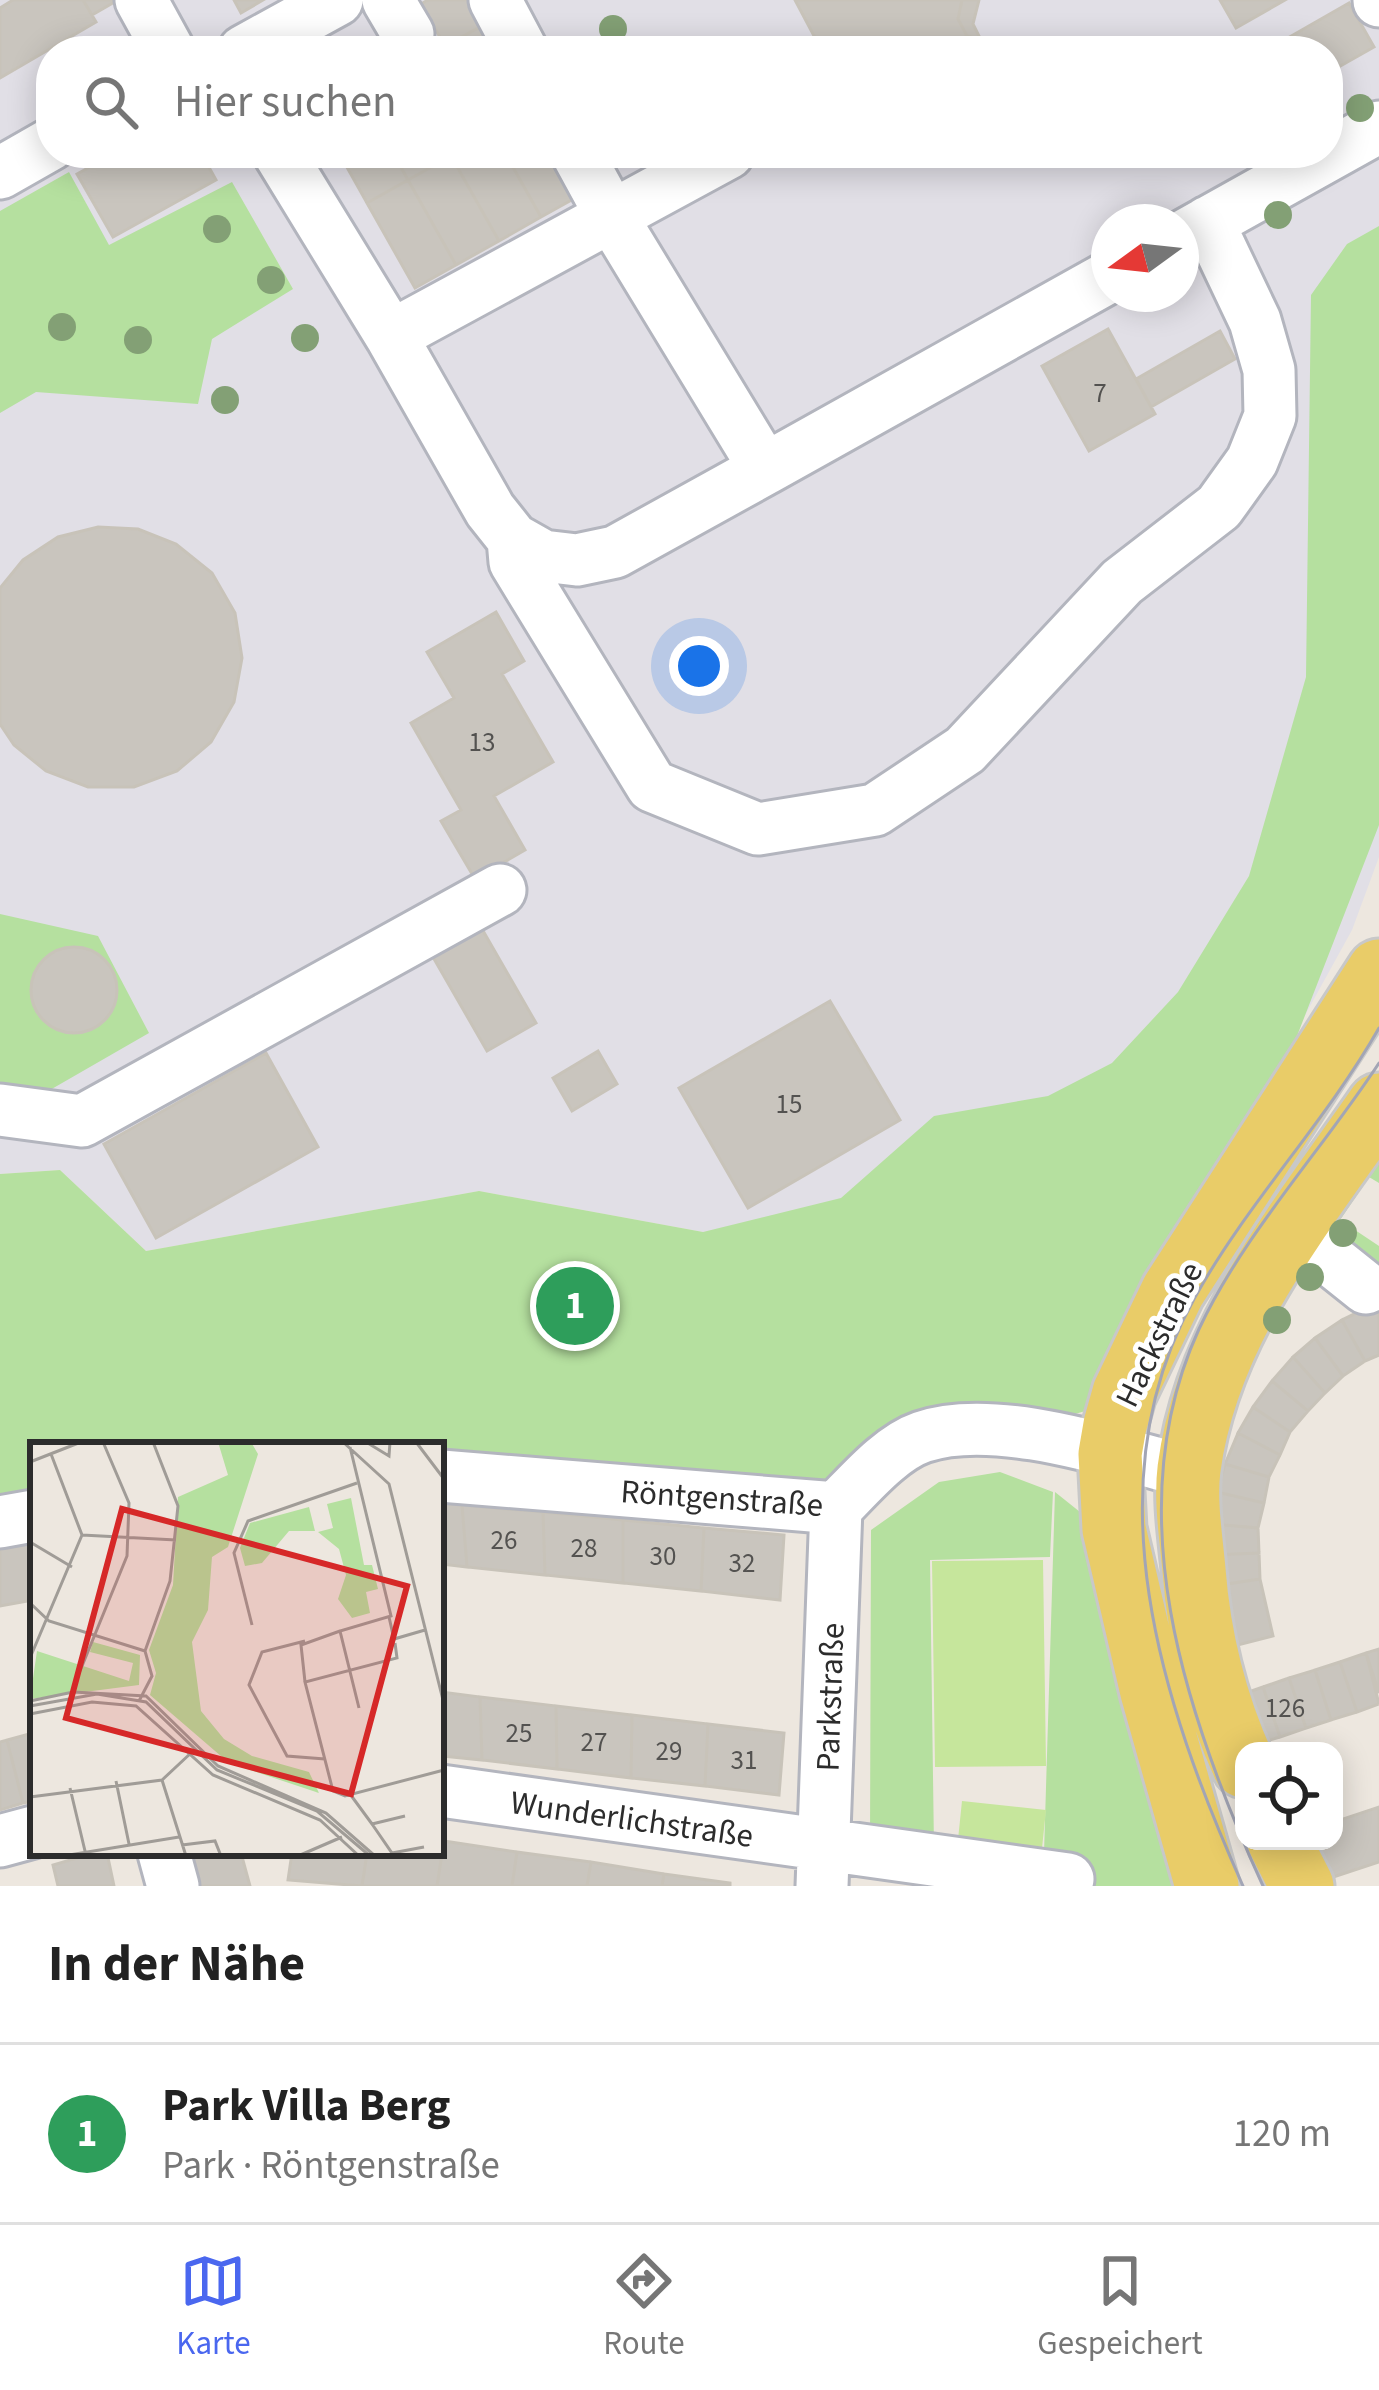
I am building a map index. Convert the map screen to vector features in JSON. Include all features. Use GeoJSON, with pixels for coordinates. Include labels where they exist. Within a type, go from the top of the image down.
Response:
{"type":"FeatureCollection","features":[{"type":"Feature","properties":{"kind":"main road","name":"Hackstraße"},"geometry":{"type":"LineString","coordinates":[[1207,1886],[1133,1618],[1114,1528],[1110,1454],[1124,1393],[1173,1292],[1361,1039],[1379,971]]}},
{"type":"Feature","properties":{"kind":"main road","name":"Hackstraße"},"geometry":{"type":"LineString","coordinates":[[1235,1742],[1214,1684],[1196,1600],[1189,1472],[1206,1395],[1220,1355],[1292,1229],[1379,1105]]}},
{"type":"Feature","properties":{"kind":"main road"},"geometry":{"type":"LineString","coordinates":[[1284,1850],[1302,1886]]}},
{"type":"Feature","properties":{"kind":"street"},"geometry":{"type":"LineString","coordinates":[[141,0],[161,36]]}},
{"type":"Feature","properties":{"kind":"street"},"geometry":{"type":"LineString","coordinates":[[271,36],[337,0]]}},
{"type":"Feature","properties":{"kind":"street"},"geometry":{"type":"LineString","coordinates":[[494,0],[514,36]]}},
{"type":"Feature","properties":{"kind":"street"},"geometry":{"type":"LineString","coordinates":[[1343,147],[1379,127]]}},
{"type":"Feature","properties":{"kind":"street"},"geometry":{"type":"LineString","coordinates":[[0,172],[36,152]]}},
{"type":"Feature","properties":{"kind":"street"},"geometry":{"type":"LineString","coordinates":[[287,168],[490,510],[513,539],[543,556],[577,560],[615,553],[1091,287]]}},
{"type":"Feature","properties":{"kind":"street"},"geometry":{"type":"LineString","coordinates":[[585,168],[765,469]]}},
{"type":"Feature","properties":{"kind":"street"},"geometry":{"type":"LineString","coordinates":[[391,336],[702,168]]}},
{"type":"Feature","properties":{"kind":"street"},"geometry":{"type":"LineString","coordinates":[[1199,228],[1306,168]]}},
{"type":"Feature","properties":{"kind":"street"},"geometry":{"type":"LineString","coordinates":[[513,539],[515,562],[652,786],[758,829],[875,810],[965,750],[1122,582],[1219,507],[1252,461],[1270,416],[1269,370],[1255,321],[1199,236]]}},
{"type":"Feature","properties":{"kind":"street"},"geometry":{"type":"LineString","coordinates":[[0,1110],[82,1120],[500,890]]}},
{"type":"Feature","properties":{"kind":"street"},"geometry":{"type":"LineString","coordinates":[[1292,1229],[1366,1288]]}},
{"type":"Feature","properties":{"kind":"street","name":"Röntgenstraße"},"geometry":{"type":"LineString","coordinates":[[444,1476],[836,1508],[876,1469],[920,1437],[981,1427],[1189,1472]]}},
{"type":"Feature","properties":{"kind":"street","name":"Parkstraße"},"geometry":{"type":"LineString","coordinates":[[823,1865],[836,1508]]}},
{"type":"Feature","properties":{"kind":"street"},"geometry":{"type":"LineString","coordinates":[[0,1522],[30,1517]]}},
{"type":"Feature","properties":{"kind":"street","name":"Wunderlichstraße"},"geometry":{"type":"LineString","coordinates":[[444,1792],[823,1865],[1068,1879]]}},
{"type":"Feature","properties":{"kind":"street"},"geometry":{"type":"LineString","coordinates":[[0,1840],[30,1833]]}},
{"type":"Feature","properties":{"kind":"street"},"geometry":{"type":"LineString","coordinates":[[165,1856],[173,1886]]}},
{"type":"Feature","properties":{"kind":"shaded area"},"geometry":{"type":"Polygon","coordinates":[[[0,0],[1379,0],[1379,857],[1352,930],[1238,1137],[703,1232],[479,1191],[146,1251],[60,1170],[0,1174],[0,0]]]}},
{"type":"Feature","properties":{"kind":"green space"},"geometry":{"type":"Polygon","coordinates":[[[69,172],[109,245],[232,182],[293,289],[212,339],[198,404],[36,392],[0,413],[0,211],[69,172]]]}},
{"type":"Feature","properties":{"kind":"green space"},"geometry":{"type":"Polygon","coordinates":[[[1379,226],[1379,825],[1257,1139],[1103,1406],[821,1486],[444,1449],[444,1442],[30,1442],[30,1497],[0,1502],[0,1174],[60,1170],[146,1251],[479,1191],[703,1232],[841,1198],[934,1116],[1048,1096],[1112,1063],[1178,992],[1249,876],[1306,677],[1311,295],[1347,244],[1379,226]]]}},
{"type":"Feature","properties":{"kind":"green space"},"geometry":{"type":"Polygon","coordinates":[[[0,914],[98,936],[149,1033],[43,1094],[0,1088],[0,914]]]}},
{"type":"Feature","properties":{"kind":"green space"},"geometry":{"type":"Polygon","coordinates":[[[1379,1140],[1379,1183],[1369,1177],[1340,1220],[1379,1246],[1379,1268],[1318,1224],[1379,1140]]]}},
{"type":"Feature","properties":{"kind":"green space"},"geometry":{"type":"Polygon","coordinates":[[[1000,1472],[1053,1492],[1050,1557],[930,1560],[934,1848],[870,1843],[871,1530],[939,1482],[1000,1472]]]}},
{"type":"Feature","properties":{"kind":"green space"},"geometry":{"type":"Polygon","coordinates":[[[1055,1492],[1090,1520],[1197,1886],[1043,1886],[1055,1492]]]}},
{"type":"Feature","properties":{"kind":"green space"},"geometry":{"type":"Polygon","coordinates":[[[1043,1560],[1046,1766],[935,1767],[932,1561],[1043,1560]]]}},
{"type":"Feature","properties":{"kind":"green space"},"geometry":{"type":"Polygon","coordinates":[[[962,1801],[1046,1810],[1040,1867],[956,1859],[962,1801]]]}},
{"type":"Feature","properties":{"kind":"building"},"geometry":{"type":"Polygon","coordinates":[[[13,0],[83,0],[96,22],[72,36],[36,36],[36,57],[0,78],[0,8],[13,0]]]}},
{"type":"Feature","properties":{"kind":"building"},"geometry":{"type":"Polygon","coordinates":[[[83,0],[118,0],[92,15],[83,0]]]}},
{"type":"Feature","properties":{"kind":"building"},"geometry":{"type":"Polygon","coordinates":[[[234,0],[263,0],[241,13],[234,0]]]}},
{"type":"Feature","properties":{"kind":"building"},"geometry":{"type":"Polygon","coordinates":[[[479,0],[491,21],[463,36],[439,36],[421,4],[479,0]]]}},
{"type":"Feature","properties":{"kind":"building"},"geometry":{"type":"Polygon","coordinates":[[[795,0],[962,0],[958,19],[967,36],[814,36],[795,0]]]}},
{"type":"Feature","properties":{"kind":"building"},"geometry":{"type":"Polygon","coordinates":[[[962,0],[979,0],[973,24],[979,36],[967,36],[958,19],[962,0]]]}},
{"type":"Feature","properties":{"kind":"building"},"geometry":{"type":"Polygon","coordinates":[[[1220,0],[1285,0],[1236,28],[1220,0]]]}},
{"type":"Feature","properties":{"kind":"building"},"geometry":{"type":"Polygon","coordinates":[[[1349,3],[1374,47],[1343,65],[1343,36],[1291,36],[1349,3]]]}},
{"type":"Feature","properties":{"kind":"building"},"geometry":{"type":"Polygon","coordinates":[[[491,21],[500,36],[463,36],[491,21]]]}},
{"type":"Feature","properties":{"kind":"building"},"geometry":{"type":"Polygon","coordinates":[[[88,168],[209,168],[216,180],[113,237],[77,174],[88,168]]]}},
{"type":"Feature","properties":{"kind":"building"},"geometry":{"type":"Polygon","coordinates":[[[347,168],[401,168],[408,180],[367,203],[347,168]]]}},
{"type":"Feature","properties":{"kind":"building"},"geometry":{"type":"Polygon","coordinates":[[[401,168],[430,168],[408,180],[401,168]]]}},
{"type":"Feature","properties":{"kind":"building"},"geometry":{"type":"Polygon","coordinates":[[[430,168],[458,168],[499,241],[456,265],[408,180],[430,168]]]}},
{"type":"Feature","properties":{"kind":"building"},"geometry":{"type":"Polygon","coordinates":[[[458,168],[513,168],[541,217],[499,241],[458,168]]]}},
{"type":"Feature","properties":{"kind":"building"},"geometry":{"type":"Polygon","coordinates":[[[513,168],[573,168],[586,192],[541,217],[513,168]]]}},
{"type":"Feature","properties":{"kind":"building"},"geometry":{"type":"Polygon","coordinates":[[[408,180],[456,265],[415,288],[367,203],[408,180]]]}},
{"type":"Feature","properties":{"kind":"building"},"geometry":{"type":"Polygon","coordinates":[[[1108,329],[1155,414],[1089,451],[1042,366],[1108,329]]]}},
{"type":"Feature","properties":{"kind":"building"},"geometry":{"type":"Polygon","coordinates":[[[1220,331],[1235,359],[1151,407],[1136,379],[1220,331]]]}},
{"type":"Feature","properties":{"kind":"building"},"geometry":{"type":"Polygon","coordinates":[[[98,527],[138,529],[176,544],[212,573],[235,613],[242,658],[234,702],[211,742],[177,771],[134,787],[88,787],[46,771],[14,745],[0,724],[0,588],[23,560],[58,537],[98,527]]]}},
{"type":"Feature","properties":{"kind":"building"},"geometry":{"type":"Polygon","coordinates":[[[496,612],[524,661],[502,674],[553,762],[494,796],[525,850],[475,879],[441,821],[461,810],[411,723],[454,698],[427,652],[496,612]]]}},
{"type":"Feature","properties":{"kind":"building"},"geometry":{"type":"Polygon","coordinates":[[[482,929],[536,1023],[487,1051],[433,957],[482,929]]]}},
{"type":"Feature","properties":{"kind":"building"},"geometry":{"type":"Polygon","coordinates":[[[74,947],[105,959],[117,990],[105,1021],[74,1033],[43,1021],[31,990],[43,959],[74,947]]]}},
{"type":"Feature","properties":{"kind":"building"},"geometry":{"type":"Polygon","coordinates":[[[830,1001],[900,1120],[748,1208],[679,1088],[830,1001]]]}},
{"type":"Feature","properties":{"kind":"building"},"geometry":{"type":"Polygon","coordinates":[[[598,1051],[617,1084],[572,1111],[553,1078],[598,1051]]]}},
{"type":"Feature","properties":{"kind":"building"},"geometry":{"type":"Polygon","coordinates":[[[266,1053],[318,1147],[156,1238],[104,1144],[266,1053]]]}},
{"type":"Feature","properties":{"kind":"building"},"geometry":{"type":"Polygon","coordinates":[[[1379,1302],[1379,1355],[1365,1361],[1342,1320],[1379,1302]]]}},
{"type":"Feature","properties":{"kind":"building"},"geometry":{"type":"Polygon","coordinates":[[[1342,1320],[1365,1361],[1343,1376],[1315,1338],[1342,1320]]]}},
{"type":"Feature","properties":{"kind":"building"},"geometry":{"type":"Polygon","coordinates":[[[1315,1338],[1343,1376],[1325,1393],[1293,1357],[1315,1338]]]}},
{"type":"Feature","properties":{"kind":"building"},"geometry":{"type":"Polygon","coordinates":[[[1293,1357],[1325,1393],[1308,1411],[1272,1381],[1293,1357]]]}},
{"type":"Feature","properties":{"kind":"building"},"geometry":{"type":"Polygon","coordinates":[[[1272,1381],[1308,1411],[1290,1432],[1253,1407],[1272,1381]]]}},
{"type":"Feature","properties":{"kind":"building"},"geometry":{"type":"Polygon","coordinates":[[[1253,1407],[1290,1432],[1280,1455],[1238,1433],[1253,1407]]]}},
{"type":"Feature","properties":{"kind":"building"},"geometry":{"type":"Polygon","coordinates":[[[1238,1433],[1280,1455],[1269,1477],[1225,1464],[1238,1433]]]}},
{"type":"Feature","properties":{"kind":"building"},"geometry":{"type":"Polygon","coordinates":[[[1225,1464],[1269,1477],[1264,1503],[1217,1492],[1225,1464]]]}},
{"type":"Feature","properties":{"kind":"building"},"geometry":{"type":"Polygon","coordinates":[[[1217,1492],[1264,1503],[1258,1528],[1212,1524],[1217,1492]]]}},
{"type":"Feature","properties":{"kind":"building"},"geometry":{"type":"Polygon","coordinates":[[[444,1503],[462,1505],[467,1567],[444,1564],[444,1503]]]}},
{"type":"Feature","properties":{"kind":"building"},"geometry":{"type":"Polygon","coordinates":[[[462,1505],[543,1512],[545,1575],[467,1567],[462,1505]]]}},
{"type":"Feature","properties":{"kind":"building"},"geometry":{"type":"Polygon","coordinates":[[[543,1512],[623,1520],[623,1583],[545,1575],[543,1512]]]}},
{"type":"Feature","properties":{"kind":"building"},"geometry":{"type":"Polygon","coordinates":[[[623,1520],[704,1528],[701,1591],[623,1583],[623,1520]]]}},
{"type":"Feature","properties":{"kind":"building"},"geometry":{"type":"Polygon","coordinates":[[[1212,1524],[1258,1528],[1259,1553],[1211,1555],[1212,1524]]]}},
{"type":"Feature","properties":{"kind":"building"},"geometry":{"type":"Polygon","coordinates":[[[704,1528],[784,1535],[780,1600],[701,1591],[704,1528]]]}},
{"type":"Feature","properties":{"kind":"building"},"geometry":{"type":"Polygon","coordinates":[[[30,1544],[30,1601],[0,1606],[0,1549],[30,1544]]]}},
{"type":"Feature","properties":{"kind":"building"},"geometry":{"type":"Polygon","coordinates":[[[1259,1553],[1260,1579],[1214,1586],[1211,1555],[1259,1553]]]}},
{"type":"Feature","properties":{"kind":"building"},"geometry":{"type":"Polygon","coordinates":[[[1260,1579],[1273,1636],[1230,1647],[1214,1586],[1260,1579]]]}},
{"type":"Feature","properties":{"kind":"building"},"geometry":{"type":"Polygon","coordinates":[[[1379,1649],[1379,1693],[1366,1653],[1379,1649]]]}},
{"type":"Feature","properties":{"kind":"building"},"geometry":{"type":"Polygon","coordinates":[[[1366,1653],[1379,1704],[1357,1712],[1340,1662],[1366,1653]]]}},
{"type":"Feature","properties":{"kind":"building"},"geometry":{"type":"Polygon","coordinates":[[[1340,1662],[1357,1712],[1331,1720],[1315,1670],[1340,1662]]]}},
{"type":"Feature","properties":{"kind":"building"},"geometry":{"type":"Polygon","coordinates":[[[1315,1670],[1331,1720],[1306,1728],[1289,1678],[1315,1670]]]}},
{"type":"Feature","properties":{"kind":"building"},"geometry":{"type":"Polygon","coordinates":[[[1289,1678],[1306,1728],[1280,1737],[1263,1687],[1289,1678]]]}},
{"type":"Feature","properties":{"kind":"building"},"geometry":{"type":"Polygon","coordinates":[[[1263,1687],[1280,1737],[1260,1742],[1243,1694],[1263,1687]]]}},
{"type":"Feature","properties":{"kind":"building"},"geometry":{"type":"Polygon","coordinates":[[[444,1692],[480,1697],[482,1760],[444,1756],[444,1692]]]}},
{"type":"Feature","properties":{"kind":"building"},"geometry":{"type":"Polygon","coordinates":[[[480,1697],[556,1706],[557,1769],[482,1760],[480,1697]]]}},
{"type":"Feature","properties":{"kind":"building"},"geometry":{"type":"Polygon","coordinates":[[[556,1706],[632,1715],[631,1778],[557,1769],[556,1706]]]}},
{"type":"Feature","properties":{"kind":"building"},"geometry":{"type":"Polygon","coordinates":[[[632,1715],[708,1724],[705,1786],[631,1778],[632,1715]]]}},
{"type":"Feature","properties":{"kind":"building"},"geometry":{"type":"Polygon","coordinates":[[[708,1724],[784,1733],[779,1795],[705,1786],[708,1724]]]}},
{"type":"Feature","properties":{"kind":"building"},"geometry":{"type":"Polygon","coordinates":[[[30,1734],[30,1802],[23,1803],[7,1740],[30,1734]]]}},
{"type":"Feature","properties":{"kind":"building"},"geometry":{"type":"Polygon","coordinates":[[[7,1740],[23,1803],[0,1810],[0,1742],[7,1740]]]}},
{"type":"Feature","properties":{"kind":"building"},"geometry":{"type":"Polygon","coordinates":[[[1379,1807],[1379,1862],[1312,1884],[1302,1850],[1343,1850],[1343,1819],[1379,1807]]]}},
{"type":"Feature","properties":{"kind":"building"},"geometry":{"type":"Polygon","coordinates":[[[444,1841],[517,1852],[512,1886],[437,1886],[444,1841]]]}},
{"type":"Feature","properties":{"kind":"building"},"geometry":{"type":"Polygon","coordinates":[[[517,1852],[591,1862],[587,1886],[512,1886],[517,1852]]]}},
{"type":"Feature","properties":{"kind":"building"},"geometry":{"type":"Polygon","coordinates":[[[84,1856],[108,1856],[114,1886],[58,1886],[53,1865],[84,1856]]]}},
{"type":"Feature","properties":{"kind":"building"},"geometry":{"type":"Polygon","coordinates":[[[186,1856],[242,1856],[250,1886],[193,1886],[186,1856]]]}},
{"type":"Feature","properties":{"kind":"building"},"geometry":{"type":"Polygon","coordinates":[[[292,1856],[367,1856],[362,1886],[288,1880],[292,1856]]]}},
{"type":"Feature","properties":{"kind":"building"},"geometry":{"type":"Polygon","coordinates":[[[367,1856],[442,1856],[437,1886],[362,1886],[367,1856]]]}},
{"type":"Feature","properties":{"kind":"building"},"geometry":{"type":"Polygon","coordinates":[[[591,1862],[664,1874],[662,1886],[587,1886],[591,1862]]]}},
{"type":"Feature","properties":{"kind":"building"},"geometry":{"type":"Polygon","coordinates":[[[664,1874],[730,1883],[730,1886],[662,1886],[664,1874]]]}},
{"type":"Feature","properties":{"kind":"tram line"},"geometry":{"type":"LineString","coordinates":[[1243,1886],[1213,1816],[1164,1670],[1149,1595],[1142,1519],[1146,1444],[1163,1370],[1194,1299],[1379,1028]]}},
{"type":"Feature","properties":{"kind":"tram line"},"geometry":{"type":"LineString","coordinates":[[1263,1886],[1208,1753],[1187,1683],[1162,1540],[1163,1468],[1175,1398],[1217,1294],[1260,1226],[1379,1063]]}},
{"type":"Feature","properties":{"kind":"place","name":"Park Villa Berg"},"geometry":{"type":"Point","coordinates":[575,1306]}}]}
